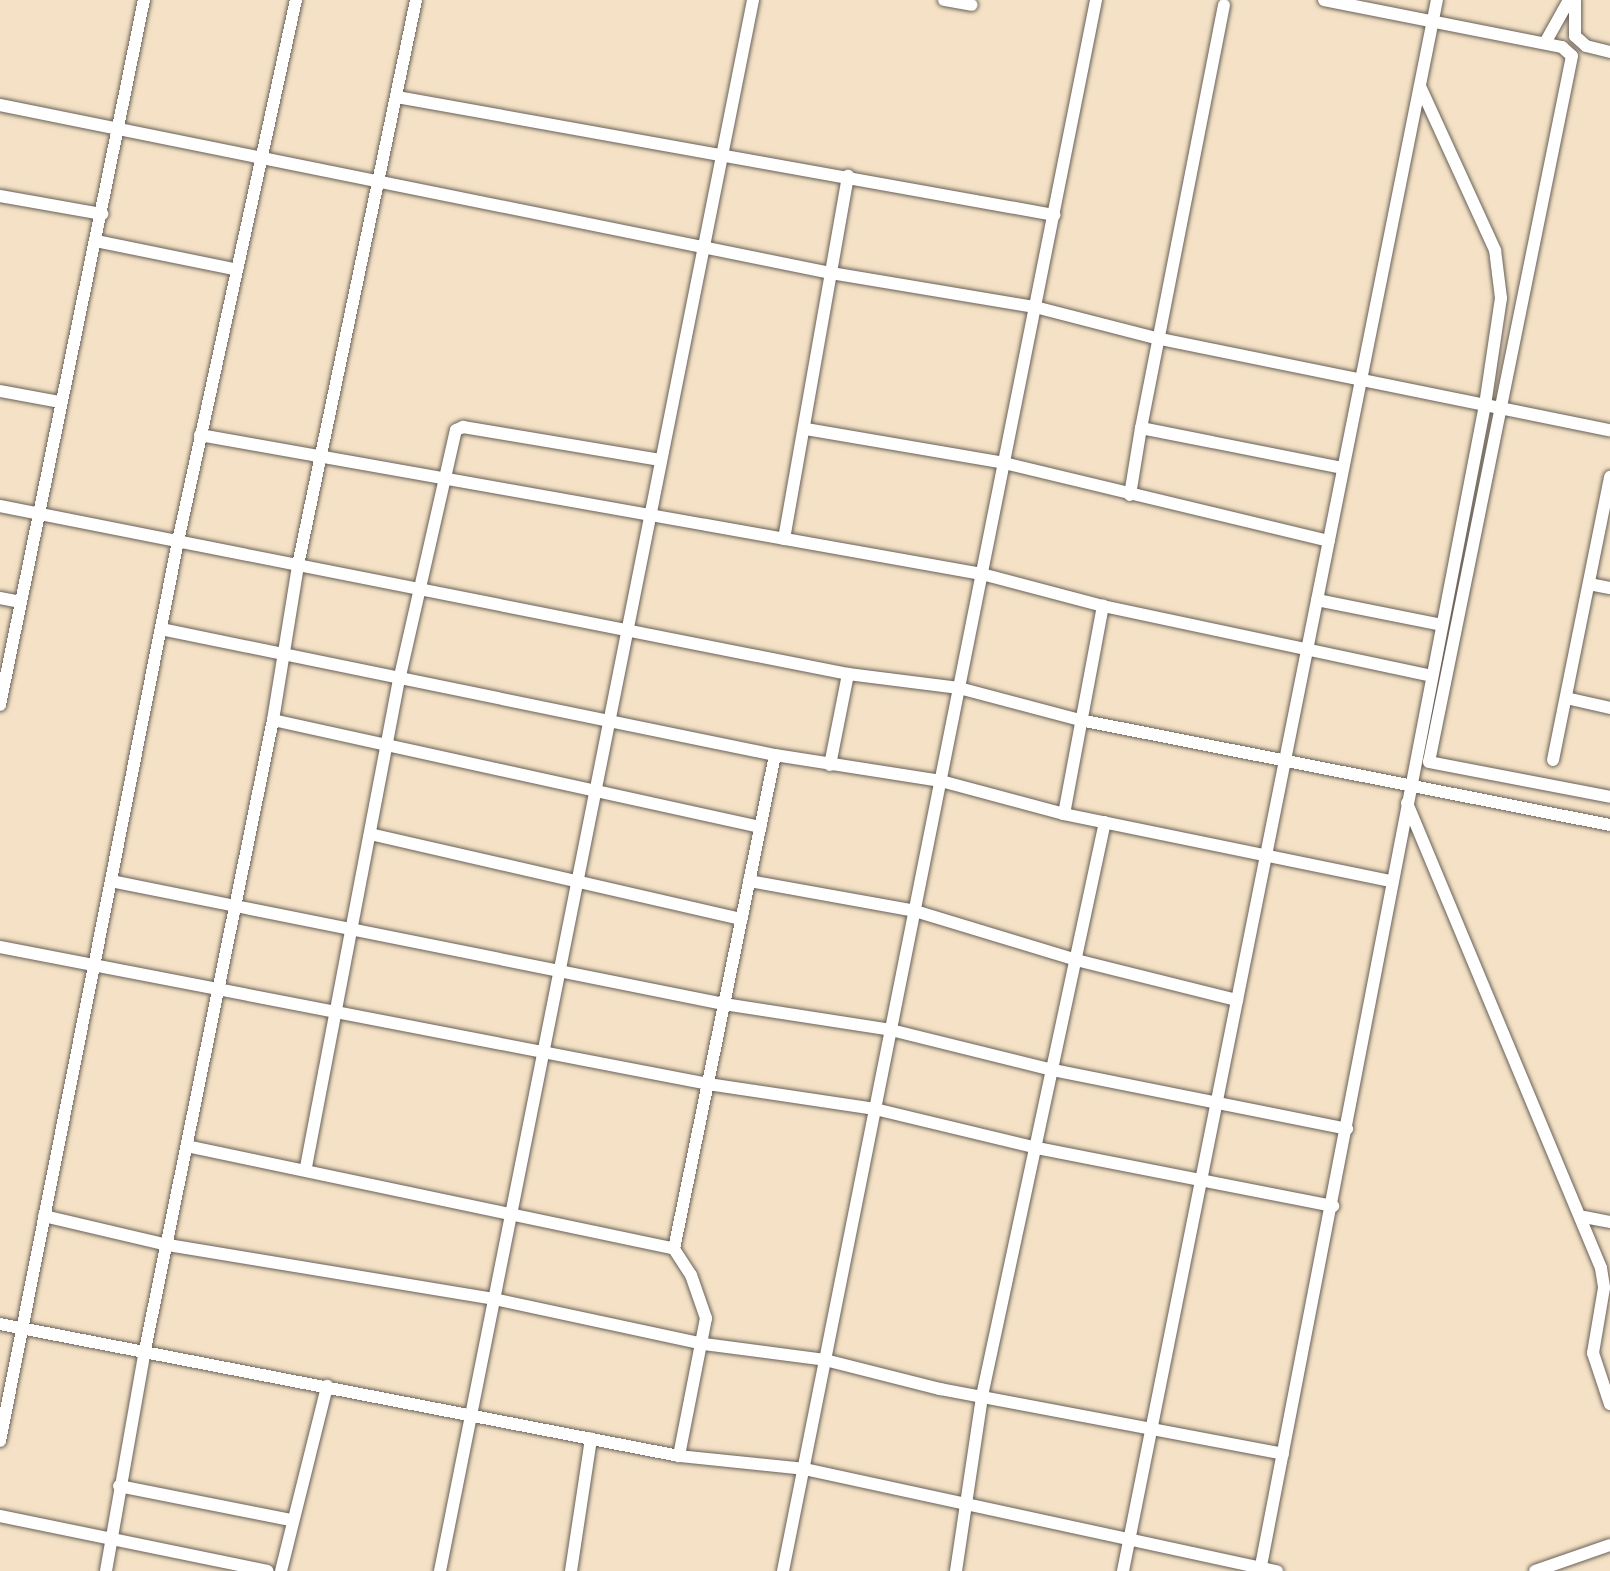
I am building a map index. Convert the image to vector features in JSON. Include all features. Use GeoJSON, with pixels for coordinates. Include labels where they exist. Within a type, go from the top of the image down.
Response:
{"type":"FeatureCollection","features":[{"type":"Feature","properties":{"kind":"street"},"geometry":{"type":"LineString","coordinates":[[0,705],[144,0]]}},
{"type":"Feature","properties":{"kind":"street"},"geometry":{"type":"LineString","coordinates":[[0,1441],[178,541],[258,157],[296,0]]}},
{"type":"Feature","properties":{"kind":"street"},"geometry":{"type":"LineString","coordinates":[[106,1571],[145,1350],[273,720],[298,565],[416,0]]}},
{"type":"Feature","properties":{"kind":"street"},"geometry":{"type":"LineString","coordinates":[[440,1571],[753,0]]}},
{"type":"Feature","properties":{"kind":"street"},"geometry":{"type":"LineString","coordinates":[[944,0],[972,5]]}},
{"type":"Feature","properties":{"kind":"street"},"geometry":{"type":"LineString","coordinates":[[783,1571],[1096,0]]}},
{"type":"Feature","properties":{"kind":"street"},"geometry":{"type":"LineString","coordinates":[[1324,0],[1545,43],[1567,48],[1572,56],[1429,762],[1610,797]]}},
{"type":"Feature","properties":{"kind":"street"},"geometry":{"type":"LineString","coordinates":[[1123,1571],[1437,0]]}},
{"type":"Feature","properties":{"kind":"street"},"geometry":{"type":"LineString","coordinates":[[1545,43],[1572,0]]}},
{"type":"Feature","properties":{"kind":"street"},"geometry":{"type":"LineString","coordinates":[[1572,0],[1575,36],[1586,46],[1610,52]]}},
{"type":"Feature","properties":{"kind":"street"},"geometry":{"type":"LineString","coordinates":[[1130,495],[1156,338],[1224,5]]}},
{"type":"Feature","properties":{"kind":"street"},"geometry":{"type":"LineString","coordinates":[[1260,1569],[1333,1206],[1391,881],[1485,405],[1501,298],[1495,250],[1420,85]]}},
{"type":"Feature","properties":{"kind":"street"},"geometry":{"type":"LineString","coordinates":[[397,97],[723,152],[1054,215]]}},
{"type":"Feature","properties":{"kind":"street"},"geometry":{"type":"LineString","coordinates":[[0,105],[831,273],[1035,307],[1156,338],[1610,430]]}},
{"type":"Feature","properties":{"kind":"street"},"geometry":{"type":"LineString","coordinates":[[784,539],[806,429],[848,176]]}},
{"type":"Feature","properties":{"kind":"street"},"geometry":{"type":"LineString","coordinates":[[0,196],[102,214]]}},
{"type":"Feature","properties":{"kind":"street"},"geometry":{"type":"LineString","coordinates":[[96,241],[234,269]]}},
{"type":"Feature","properties":{"kind":"street"},"geometry":{"type":"LineString","coordinates":[[0,391],[60,402]]}},
{"type":"Feature","properties":{"kind":"street"},"geometry":{"type":"LineString","coordinates":[[306,1167],[400,676],[444,476],[461,427],[660,460]]}},
{"type":"Feature","properties":{"kind":"street"},"geometry":{"type":"LineString","coordinates":[[1141,428],[1343,468]]}},
{"type":"Feature","properties":{"kind":"street"},"geometry":{"type":"LineString","coordinates":[[806,429],[1004,463],[1329,541]]}},
{"type":"Feature","properties":{"kind":"street"},"geometry":{"type":"LineString","coordinates":[[200,435],[982,574],[1103,606],[1432,676]]}},
{"type":"Feature","properties":{"kind":"street"},"geometry":{"type":"LineString","coordinates":[[1553,760],[1607,511],[1610,477]]}},
{"type":"Feature","properties":{"kind":"street"},"geometry":{"type":"LineString","coordinates":[[0,506],[848,674],[959,688],[1080,720],[1610,825]]}},
{"type":"Feature","properties":{"kind":"street"},"geometry":{"type":"LineString","coordinates":[[1589,584],[1610,588]]}},
{"type":"Feature","properties":{"kind":"street"},"geometry":{"type":"LineString","coordinates":[[0,598],[21,602]]}},
{"type":"Feature","properties":{"kind":"street"},"geometry":{"type":"LineString","coordinates":[[1317,600],[1442,625]]}},
{"type":"Feature","properties":{"kind":"street"},"geometry":{"type":"LineString","coordinates":[[1064,814],[1103,606]]}},
{"type":"Feature","properties":{"kind":"street"},"geometry":{"type":"LineString","coordinates":[[161,629],[775,755],[941,781],[1064,814],[1391,881]]}},
{"type":"Feature","properties":{"kind":"street"},"geometry":{"type":"LineString","coordinates":[[830,765],[848,674]]}},
{"type":"Feature","properties":{"kind":"street"},"geometry":{"type":"LineString","coordinates":[[1566,698],[1610,708]]}},
{"type":"Feature","properties":{"kind":"street"},"geometry":{"type":"LineString","coordinates":[[273,720],[760,827]]}},
{"type":"Feature","properties":{"kind":"street"},"geometry":{"type":"LineString","coordinates":[[679,1456],[704,1344],[703,1304],[674,1249],[775,755]]}},
{"type":"Feature","properties":{"kind":"street"},"geometry":{"type":"LineString","coordinates":[[1407,801],[1584,1217],[1603,1278],[1593,1353],[1610,1404]]}},
{"type":"Feature","properties":{"kind":"street"},"geometry":{"type":"LineString","coordinates":[[956,1571],[962,1506],[982,1396],[1105,822]]}},
{"type":"Feature","properties":{"kind":"street"},"geometry":{"type":"LineString","coordinates":[[370,834],[741,919]]}},
{"type":"Feature","properties":{"kind":"street"},"geometry":{"type":"LineString","coordinates":[[111,881],[724,1004],[891,1030],[1053,1070],[1347,1129]]}},
{"type":"Feature","properties":{"kind":"street"},"geometry":{"type":"LineString","coordinates":[[749,881],[915,911],[1076,960],[1237,1000]]}},
{"type":"Feature","properties":{"kind":"street"},"geometry":{"type":"LineString","coordinates":[[0,947],[708,1084],[875,1109],[1037,1148],[1333,1206]]}},
{"type":"Feature","properties":{"kind":"street"},"geometry":{"type":"LineString","coordinates":[[187,1146],[306,1167],[674,1249]]}},
{"type":"Feature","properties":{"kind":"street"},"geometry":{"type":"LineString","coordinates":[[44,1216],[168,1245],[494,1299],[704,1344],[825,1360],[982,1396],[1283,1454]]}},
{"type":"Feature","properties":{"kind":"street"},"geometry":{"type":"LineString","coordinates":[[1584,1217],[1610,1222]]}},
{"type":"Feature","properties":{"kind":"street"},"geometry":{"type":"LineString","coordinates":[[0,1324],[679,1456],[804,1469],[962,1506],[1277,1571]]}},
{"type":"Feature","properties":{"kind":"street"},"geometry":{"type":"LineString","coordinates":[[281,1571],[291,1520],[327,1386]]}},
{"type":"Feature","properties":{"kind":"street"},"geometry":{"type":"LineString","coordinates":[[571,1571],[591,1439]]}},
{"type":"Feature","properties":{"kind":"street"},"geometry":{"type":"LineString","coordinates":[[119,1486],[291,1520]]}},
{"type":"Feature","properties":{"kind":"street"},"geometry":{"type":"LineString","coordinates":[[0,1516],[113,1535],[221,1565],[267,1571]]}},
{"type":"Feature","properties":{"kind":"street"},"geometry":{"type":"LineString","coordinates":[[1535,1571],[1610,1545]]}}]}
